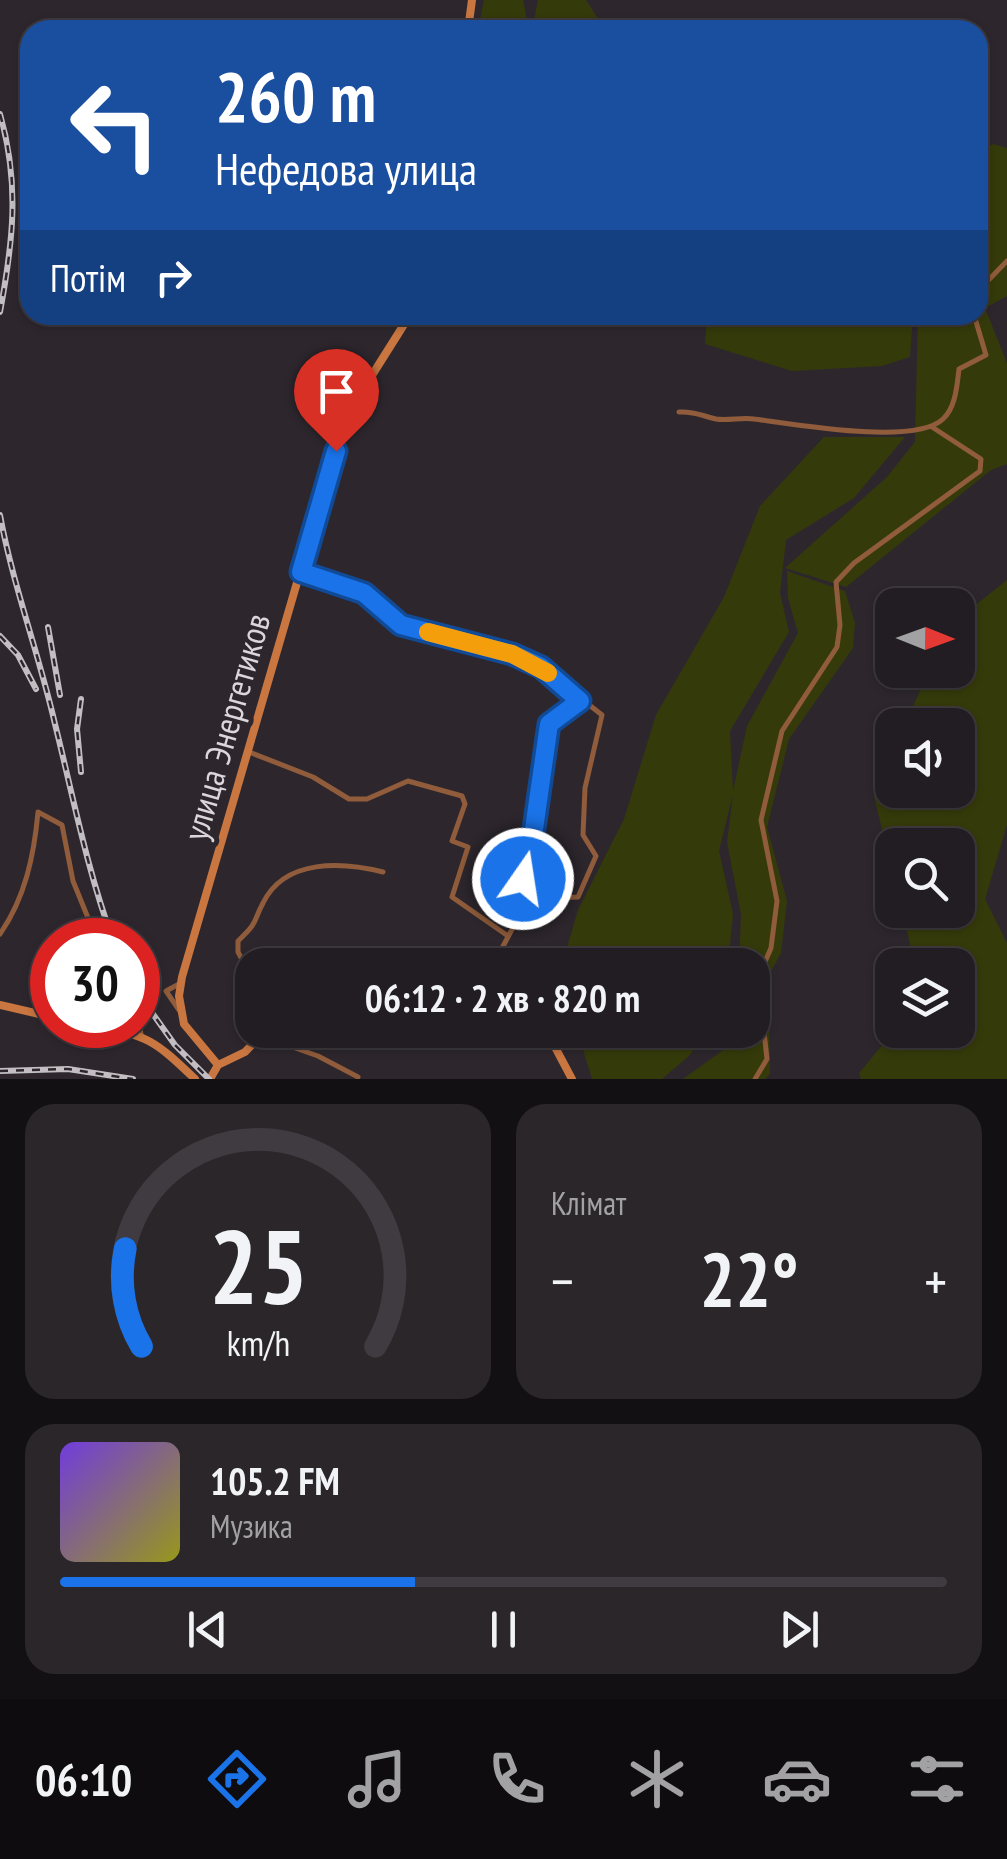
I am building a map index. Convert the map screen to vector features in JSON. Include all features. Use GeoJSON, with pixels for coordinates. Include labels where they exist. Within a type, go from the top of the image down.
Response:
{"type":"FeatureCollection","features":[{"type":"Feature","properties":{"kind":"main road","name":"улица Энергетиков"},"geometry":{"type":"LineString","coordinates":[[180,1010],[181,982],[345,418],[404,325]]}},
{"type":"Feature","properties":{"kind":"main road"},"geometry":{"type":"LineString","coordinates":[[0,1005],[30,1012]]}},
{"type":"Feature","properties":{"kind":"main road"},"geometry":{"type":"LineString","coordinates":[[180,1010],[191,1038],[218,1065]]}},
{"type":"Feature","properties":{"kind":"main road"},"geometry":{"type":"LineString","coordinates":[[160,1045],[195,1079]]}},
{"type":"Feature","properties":{"kind":"main road"},"geometry":{"type":"LineString","coordinates":[[210,1079],[218,1065],[249,1048]]}},
{"type":"Feature","properties":{"kind":"main road"},"geometry":{"type":"LineString","coordinates":[[556,1048],[572,1079]]}},
{"type":"Feature","properties":{"kind":"street"},"geometry":{"type":"LineString","coordinates":[[988,281],[1007,261]]}},
{"type":"Feature","properties":{"kind":"street"},"geometry":{"type":"LineString","coordinates":[[932,427],[948,414],[959,369],[986,355],[977,325]]}},
{"type":"Feature","properties":{"kind":"street"},"geometry":{"type":"LineString","coordinates":[[679,412],[700,411],[714,419],[809,426],[932,427],[980,459],[980,471],[854,563],[836,582],[840,612],[837,647],[778,742],[761,820],[776,901],[772,948],[758,978],[767,1058],[756,1079]]}},
{"type":"Feature","properties":{"kind":"street"},"geometry":{"type":"LineString","coordinates":[[301,572],[364,593],[401,625],[512,654],[541,667],[602,715],[585,788],[583,835],[596,856],[590,875],[578,896],[539,900],[518,920],[501,948]]}},
{"type":"Feature","properties":{"kind":"street"},"geometry":{"type":"LineString","coordinates":[[518,920],[521,857],[533,836],[549,724],[580,701]]}},
{"type":"Feature","properties":{"kind":"street"},"geometry":{"type":"LineString","coordinates":[[249,752],[313,777],[350,799],[367,799],[408,782],[462,796],[464,804],[452,841],[468,846],[452,897],[508,936]]}},
{"type":"Feature","properties":{"kind":"street"},"geometry":{"type":"LineString","coordinates":[[0,934],[13,916],[28,877],[38,812],[45,812],[62,825],[73,882],[88,918]]}},
{"type":"Feature","properties":{"kind":"street"},"geometry":{"type":"LineString","coordinates":[[238,948],[238,941],[259,921],[262,903],[280,882],[302,868],[352,864],[383,872]]}},
{"type":"Feature","properties":{"kind":"street"},"geometry":{"type":"LineString","coordinates":[[180,1010],[166,991],[181,982]]}},
{"type":"Feature","properties":{"kind":"street"},"geometry":{"type":"LineString","coordinates":[[299,1048],[358,1076]]}},
{"type":"Feature","properties":{"kind":"green space"},"geometry":{"type":"Polygon","coordinates":[[[484,0],[523,0],[527,20],[480,20],[484,0]]]}},
{"type":"Feature","properties":{"kind":"green space"},"geometry":{"type":"Polygon","coordinates":[[[538,0],[586,0],[599,20],[534,20],[538,0]]]}},
{"type":"Feature","properties":{"kind":"green space"},"geometry":{"type":"Polygon","coordinates":[[[993,144],[1007,148],[1007,296],[988,306],[988,147],[993,144]]]}},
{"type":"Feature","properties":{"kind":"green space"},"geometry":{"type":"Polygon","coordinates":[[[988,316],[1007,363],[1007,464],[991,470],[846,587],[785,568],[887,477],[915,442],[918,325],[988,325],[988,316]]]}},
{"type":"Feature","properties":{"kind":"green space"},"geometry":{"type":"Polygon","coordinates":[[[706,325],[912,325],[910,357],[882,366],[792,371],[705,344],[706,325]]]}},
{"type":"Feature","properties":{"kind":"green space"},"geometry":{"type":"Polygon","coordinates":[[[824,437],[905,437],[854,498],[786,540],[780,593],[789,632],[730,731],[733,791],[747,726],[798,633],[788,598],[787,571],[845,591],[855,623],[853,648],[789,739],[767,827],[787,901],[781,953],[770,973],[770,948],[740,948],[741,914],[727,842],[733,794],[719,851],[733,914],[730,948],[567,948],[578,910],[624,819],[656,715],[724,597],[760,506],[824,437]]]}},
{"type":"Feature","properties":{"kind":"green space"},"geometry":{"type":"Polygon","coordinates":[[[1007,580],[1007,825],[985,899],[1007,943],[1007,1079],[861,1079],[859,1073],[880,1048],[975,1048],[975,948],[911,948],[906,928],[975,928],[975,828],[882,828],[877,808],[975,808],[975,708],[912,708],[921,688],[975,688],[975,605],[1007,580]]]}},
{"type":"Feature","properties":{"kind":"green space"},"geometry":{"type":"Polygon","coordinates":[[[583,1048],[695,1048],[662,1079],[592,1079],[583,1048]]]}},
{"type":"Feature","properties":{"kind":"green space"},"geometry":{"type":"Polygon","coordinates":[[[726,1048],[770,1048],[770,1074],[765,1079],[683,1079],[726,1048]]]}},
{"type":"Feature","properties":{"kind":"railway"},"geometry":{"type":"LineString","coordinates":[[0,114],[12,189],[8,261],[0,312]]}},
{"type":"Feature","properties":{"kind":"railway"},"geometry":{"type":"LineString","coordinates":[[0,515],[105,918]]}},
{"type":"Feature","properties":{"kind":"railway"},"geometry":{"type":"LineString","coordinates":[[48,627],[60,695]]}},
{"type":"Feature","properties":{"kind":"railway"},"geometry":{"type":"LineString","coordinates":[[0,636],[18,655],[36,689]]}},
{"type":"Feature","properties":{"kind":"railway"},"geometry":{"type":"LineString","coordinates":[[81,699],[77,729],[81,772]]}},
{"type":"Feature","properties":{"kind":"railway"},"geometry":{"type":"LineString","coordinates":[[160,1024],[209,1079]]}},
{"type":"Feature","properties":{"kind":"railway"},"geometry":{"type":"LineString","coordinates":[[0,1071],[68,1069],[133,1079]]}},
{"type":"Feature","properties":{"kind":"slow traffic"},"geometry":{"type":"LineString","coordinates":[[428,632],[512,654],[548,673]]}},
{"type":"Feature","properties":{"kind":"route"},"geometry":{"type":"LineString","coordinates":[[336,451],[301,572],[364,593],[401,625],[512,654],[541,667],[580,701],[576,708],[565,710],[549,724],[533,836],[524,845],[521,857],[523,879]]}}]}
